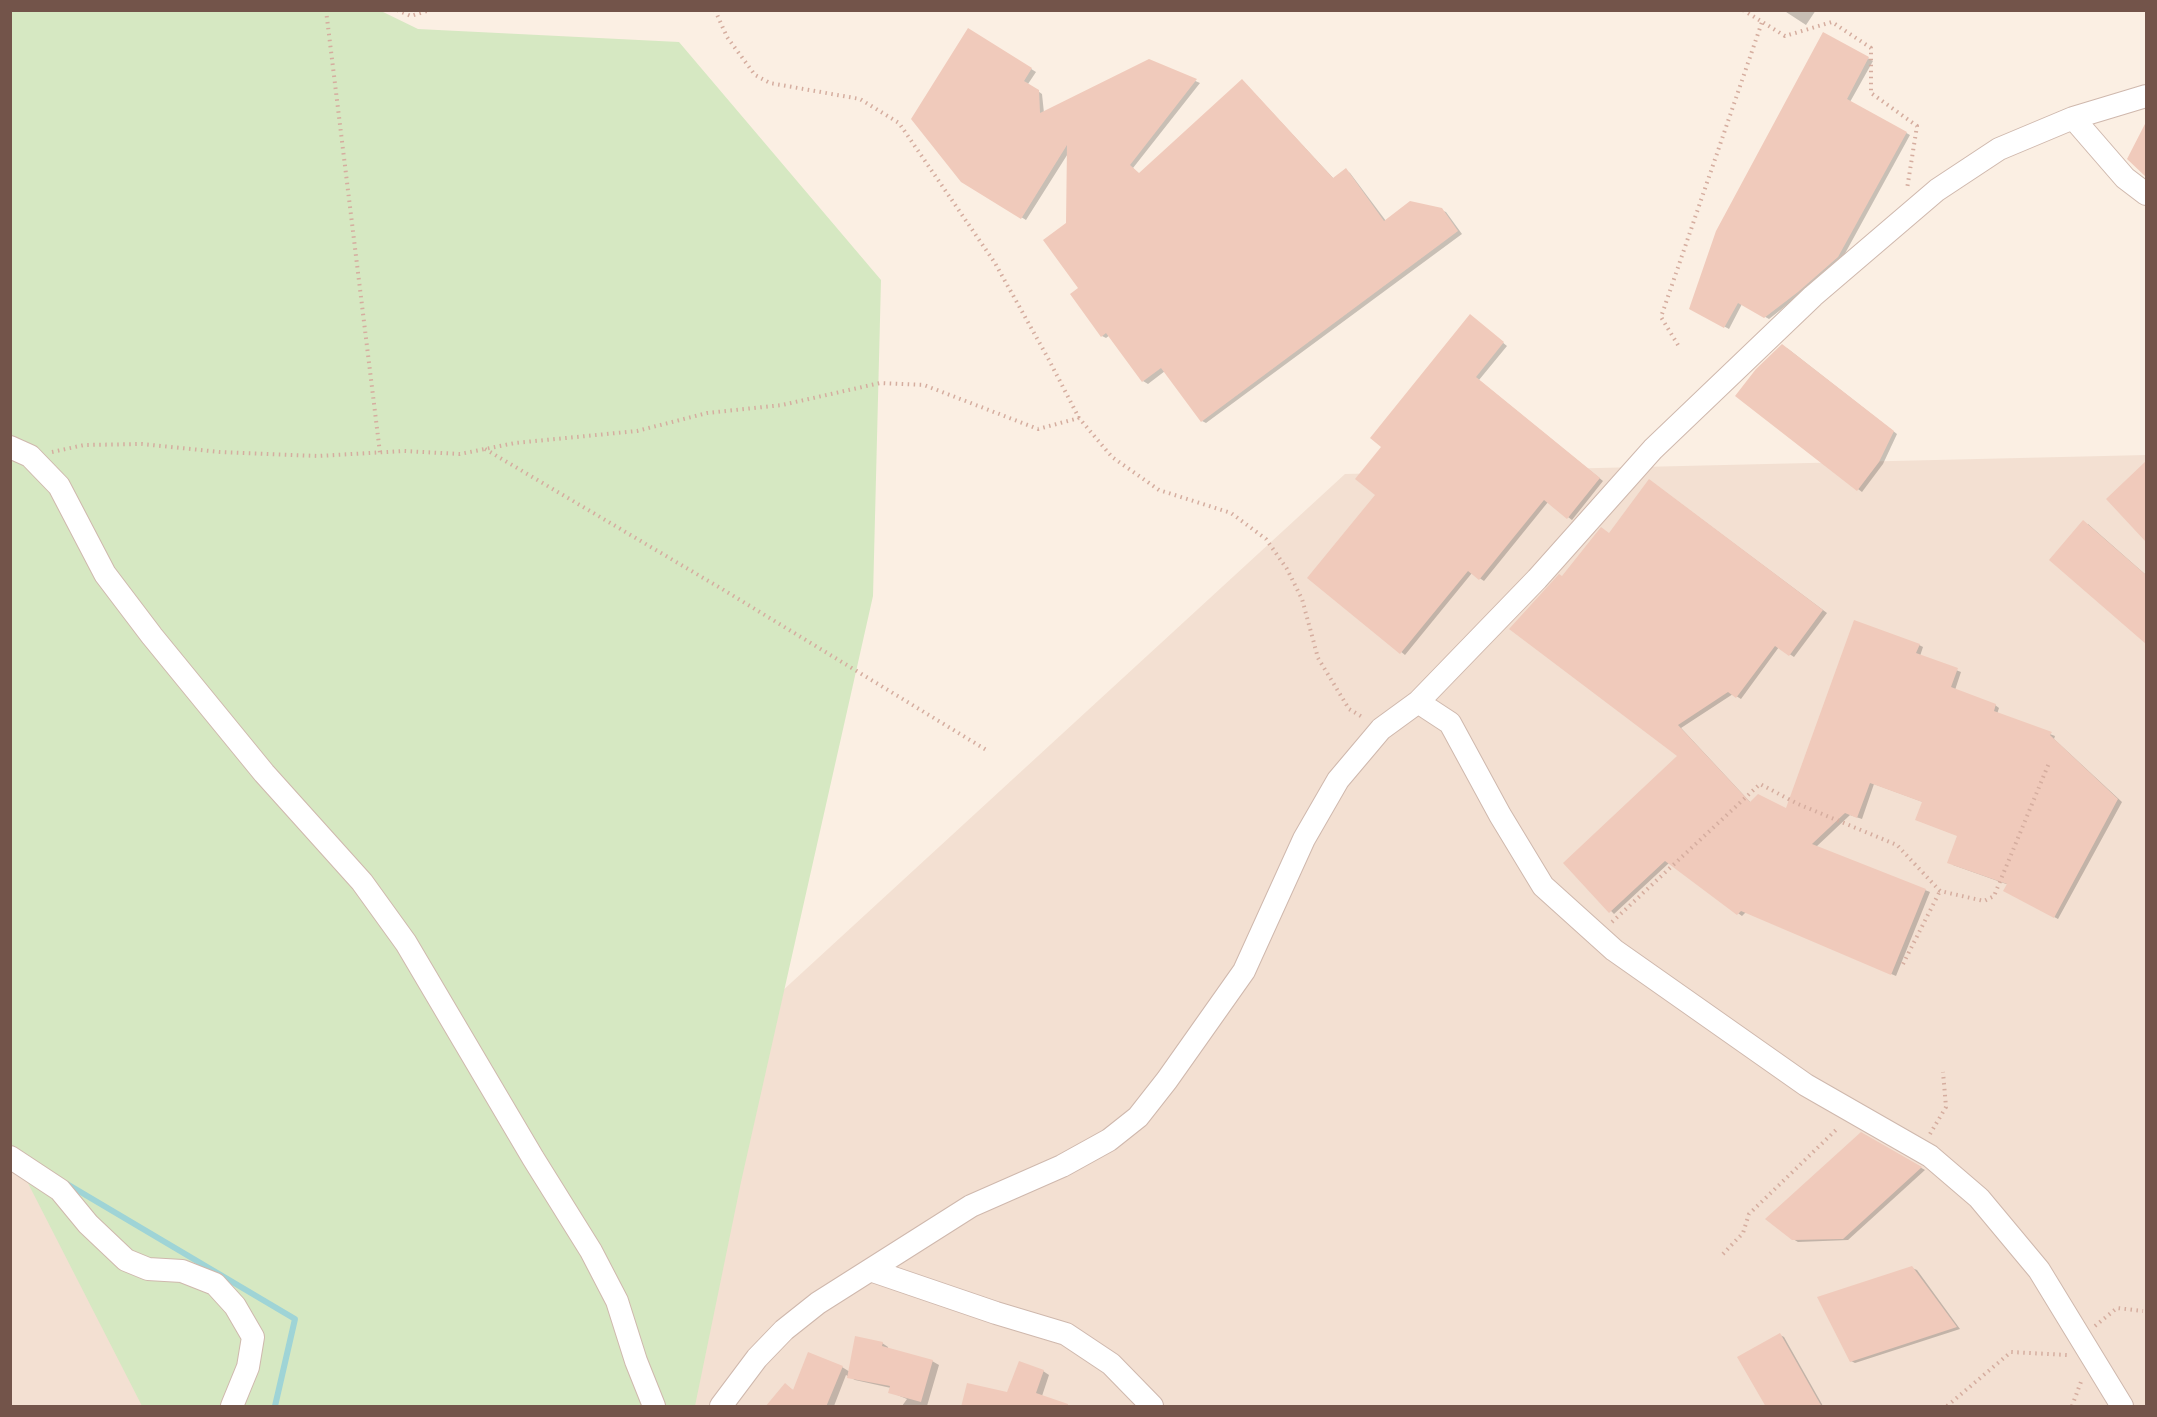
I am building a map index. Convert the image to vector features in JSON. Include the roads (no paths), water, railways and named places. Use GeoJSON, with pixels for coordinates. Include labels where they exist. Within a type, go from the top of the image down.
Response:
{"type":"FeatureCollection","features":[{"type":"Feature","properties":{"kind":"street"},"geometry":{"type":"LineString","coordinates":[[722,1407],[757,1358],[784,1330],[819,1303],[971,1206],[1062,1166],[1109,1140],[1138,1117],[1244,971],[1304,839],[1338,780],[1381,729],[1418,702],[1537,579],[1653,449],[1813,296],[1937,190],[1999,149],[2073,118],[2146,96]]}},
{"type":"Feature","properties":{"kind":"street"},"geometry":{"type":"LineString","coordinates":[[2073,118],[2126,178],[2146,194]]}},
{"type":"Feature","properties":{"kind":"street"},"geometry":{"type":"LineString","coordinates":[[20,452],[59,486],[105,574],[152,636],[264,773],[363,882],[406,943],[533,1158],[591,1251],[617,1301],[636,1361],[654,1407]]}},
{"type":"Feature","properties":{"kind":"street"},"geometry":{"type":"LineString","coordinates":[[1418,702],[1450,723],[1500,815],[1543,886],[1614,950],[1806,1085],[1930,1156],[1979,1198],[2040,1270],[2122,1407]]}},
{"type":"Feature","properties":{"kind":"street"},"geometry":{"type":"LineString","coordinates":[[10,1157],[60,1190],[88,1224],[126,1260],[148,1269],[182,1271],[215,1284],[235,1306],[252,1337],[248,1367],[232,1407]]}},
{"type":"Feature","properties":{"kind":"street"},"geometry":{"type":"LineString","coordinates":[[870,1270],[1066,1334],[1111,1364],[1152,1407]]}},
{"type":"Feature","properties":{"kind":"waterway"},"geometry":{"type":"LineString","coordinates":[[67,1184],[295,1319],[275,1406]]}}]}
